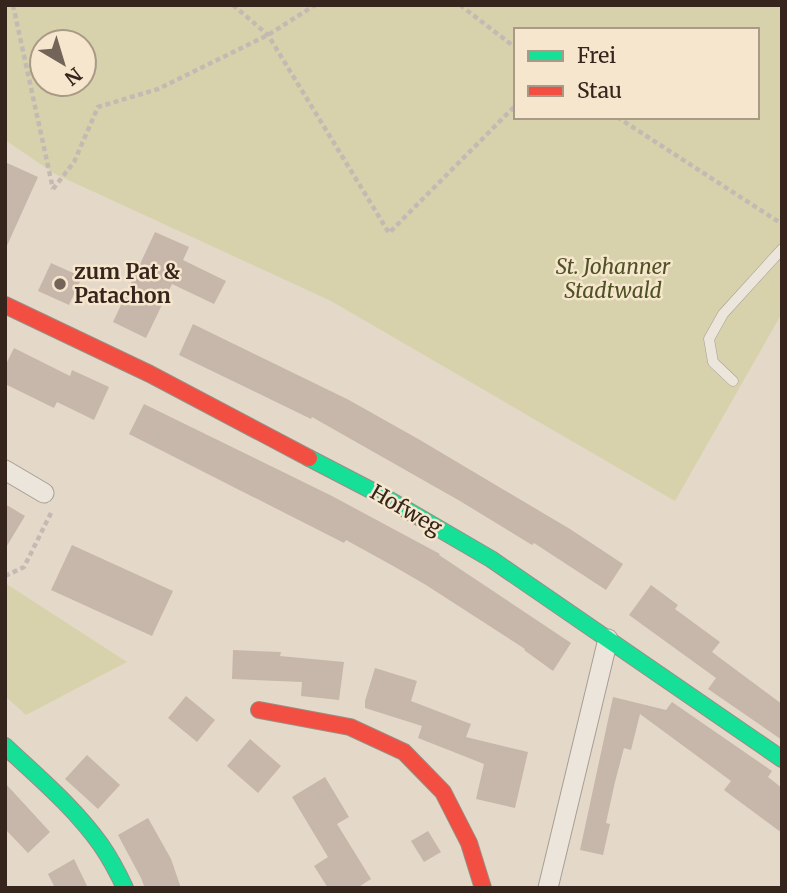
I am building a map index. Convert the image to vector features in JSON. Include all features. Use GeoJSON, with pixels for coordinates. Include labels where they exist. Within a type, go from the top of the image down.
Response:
{"type":"FeatureCollection","features":[{"type":"Feature","properties":{"kind":"street","name":"Hofweg"},"geometry":{"type":"LineString","coordinates":[[5,305],[150,374],[388,499],[491,559],[782,759]]}},
{"type":"Feature","properties":{"kind":"street"},"geometry":{"type":"LineString","coordinates":[[5,470],[51,497]]}},
{"type":"Feature","properties":{"kind":"street"},"geometry":{"type":"LineString","coordinates":[[548,888],[608,639]]}},
{"type":"Feature","properties":{"kind":"street"},"geometry":{"type":"LineString","coordinates":[[259,710],[350,727],[404,752],[443,792],[469,843],[483,888]]}},
{"type":"Feature","properties":{"kind":"street"},"geometry":{"type":"LineString","coordinates":[[5,746],[95,836],[125,888]]}},
{"type":"Feature","properties":{"kind":"lane"},"geometry":{"type":"LineString","coordinates":[[733,381],[713,362],[709,339],[723,314],[782,249]]}},
{"type":"Feature","properties":{"kind":"path"},"geometry":{"type":"LineString","coordinates":[[13,5],[53,189],[74,162],[98,107],[158,89],[268,35],[315,5]]}},
{"type":"Feature","properties":{"kind":"path"},"geometry":{"type":"LineString","coordinates":[[233,5],[268,35],[388,233],[514,107]]}},
{"type":"Feature","properties":{"kind":"path"},"geometry":{"type":"LineString","coordinates":[[460,5],[514,46]]}},
{"type":"Feature","properties":{"kind":"path"},"geometry":{"type":"LineString","coordinates":[[620,119],[782,224]]}},
{"type":"Feature","properties":{"kind":"path"},"geometry":{"type":"LineString","coordinates":[[5,576],[24,567],[51,497]]}},
{"type":"Feature","properties":{"kind":"green space","name":"St. Johanner Stadtwald"},"geometry":{"type":"Polygon","coordinates":[[[5,5],[782,5],[782,313],[675,501],[331,301],[55,174],[5,140],[5,5]]]}},
{"type":"Feature","properties":{"kind":"green space"},"geometry":{"type":"Polygon","coordinates":[[[5,583],[127,662],[26,715],[5,696],[5,583]]]}},
{"type":"Feature","properties":{"kind":"building"},"geometry":{"type":"Polygon","coordinates":[[[5,162],[38,177],[5,250],[5,162]]]}},
{"type":"Feature","properties":{"kind":"building"},"geometry":{"type":"Polygon","coordinates":[[[155,232],[189,247],[183,260],[226,281],[214,304],[172,284],[146,338],[113,322],[155,232]]]}},
{"type":"Feature","properties":{"kind":"building","name":"zum Pat & Patachon"},"geometry":{"type":"Polygon","coordinates":[[[51,263],[82,277],[69,305],[38,291],[51,263]]]}},
{"type":"Feature","properties":{"kind":"building"},"geometry":{"type":"Polygon","coordinates":[[[193,324],[349,400],[570,529],[623,564],[606,590],[534,543],[532,545],[312,417],[311,419],[179,355],[193,324]]]}},
{"type":"Feature","properties":{"kind":"building"},"geometry":{"type":"Polygon","coordinates":[[[14,348],[70,376],[72,370],[109,387],[94,420],[57,402],[54,408],[5,384],[5,366],[14,348]]]}},
{"type":"Feature","properties":{"kind":"building"},"geometry":{"type":"Polygon","coordinates":[[[144,404],[332,496],[440,554],[571,643],[553,671],[525,649],[395,567],[346,540],[344,543],[129,434],[144,404]]]}},
{"type":"Feature","properties":{"kind":"building"},"geometry":{"type":"Polygon","coordinates":[[[5,504],[25,516],[5,549],[5,504]]]}},
{"type":"Feature","properties":{"kind":"building"},"geometry":{"type":"Polygon","coordinates":[[[72,545],[173,591],[152,636],[51,590],[72,545]]]}},
{"type":"Feature","properties":{"kind":"building"},"geometry":{"type":"Polygon","coordinates":[[[651,585],[678,605],[675,609],[720,642],[712,652],[782,704],[782,740],[708,689],[716,678],[629,615],[651,585]]]}},
{"type":"Feature","properties":{"kind":"building"},"geometry":{"type":"Polygon","coordinates":[[[233,650],[281,652],[280,656],[344,662],[339,700],[301,696],[302,682],[232,679],[233,650]]]}},
{"type":"Feature","properties":{"kind":"building"},"geometry":{"type":"Polygon","coordinates":[[[375,668],[417,681],[411,701],[471,724],[466,737],[528,752],[515,808],[476,799],[484,764],[418,738],[422,726],[365,708],[375,668]]]}},
{"type":"Feature","properties":{"kind":"building"},"geometry":{"type":"Polygon","coordinates":[[[186,696],[215,720],[197,742],[168,718],[186,696]]]}},
{"type":"Feature","properties":{"kind":"building"},"geometry":{"type":"Polygon","coordinates":[[[613,697],[666,710],[672,702],[772,771],[768,777],[782,788],[782,833],[724,790],[731,781],[640,714],[631,750],[624,748],[615,782],[606,823],[610,824],[603,855],[580,850],[613,697]]]}},
{"type":"Feature","properties":{"kind":"building"},"geometry":{"type":"Polygon","coordinates":[[[250,739],[281,766],[258,793],[227,766],[250,739]]]}},
{"type":"Feature","properties":{"kind":"building"},"geometry":{"type":"Polygon","coordinates":[[[87,755],[120,785],[98,809],[65,779],[87,755]]]}},
{"type":"Feature","properties":{"kind":"building"},"geometry":{"type":"Polygon","coordinates":[[[325,777],[349,817],[337,824],[371,879],[357,888],[328,888],[314,866],[328,857],[292,797],[325,777]]]}},
{"type":"Feature","properties":{"kind":"building"},"geometry":{"type":"Polygon","coordinates":[[[5,783],[50,832],[28,853],[5,829],[5,783]]]}},
{"type":"Feature","properties":{"kind":"building"},"geometry":{"type":"Polygon","coordinates":[[[148,818],[171,859],[181,888],[145,888],[118,835],[148,818]]]}},
{"type":"Feature","properties":{"kind":"building"},"geometry":{"type":"Polygon","coordinates":[[[428,831],[441,852],[424,862],[411,841],[428,831]]]}},
{"type":"Feature","properties":{"kind":"building"},"geometry":{"type":"Polygon","coordinates":[[[74,859],[88,888],[55,888],[48,874],[74,859]]]}},
{"type":"Feature","properties":{"kind":"traffic: fast"},"geometry":{"type":"LineString","coordinates":[[309,458],[388,499],[491,559],[782,759]]}},
{"type":"Feature","properties":{"kind":"traffic: fast"},"geometry":{"type":"LineString","coordinates":[[5,746],[55,793],[90,831],[108,855],[125,888]]}},
{"type":"Feature","properties":{"kind":"traffic: jam"},"geometry":{"type":"LineString","coordinates":[[5,305],[150,374],[309,458]]}},
{"type":"Feature","properties":{"kind":"traffic: jam"},"geometry":{"type":"LineString","coordinates":[[259,710],[350,727],[404,752],[443,792],[469,843],[483,888]]}},
{"type":"Feature","properties":{"kind":"place","name":"zum Pat & Patachon"},"geometry":{"type":"Point","coordinates":[60,284]}}]}
